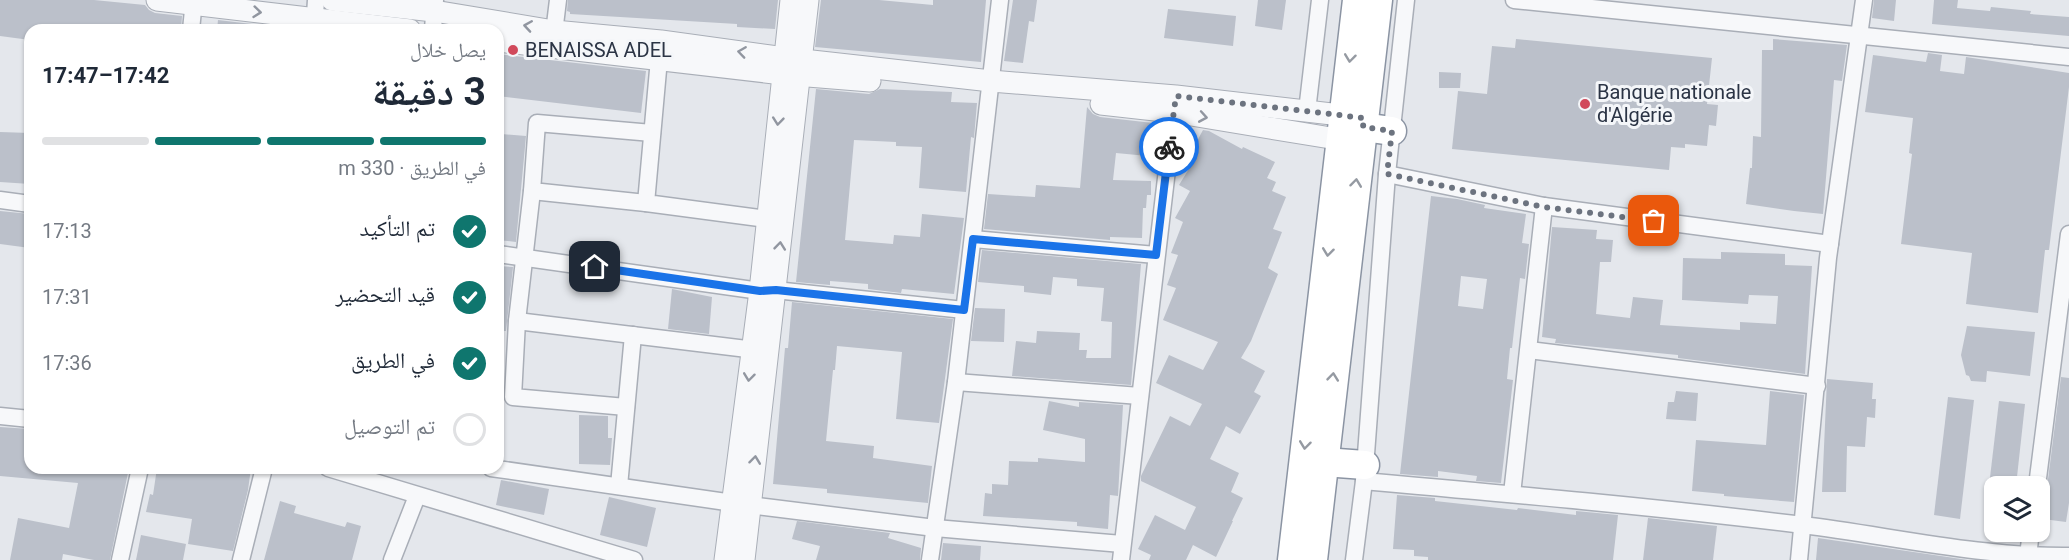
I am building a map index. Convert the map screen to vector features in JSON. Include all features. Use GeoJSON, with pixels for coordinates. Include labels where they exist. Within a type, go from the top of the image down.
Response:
{"type":"FeatureCollection","features":[{"type":"Feature","properties":{"kind":"highway"},"geometry":{"type":"LineString","coordinates":[[1313,560],[1354,129],[1357,0]]}},
{"type":"Feature","properties":{"kind":"highway"},"geometry":{"type":"LineString","coordinates":[[1292,560],[1354,129],[1378,0]]}},
{"type":"Feature","properties":{"kind":"highway"},"geometry":{"type":"LineString","coordinates":[[1354,129],[1392,131]]}},
{"type":"Feature","properties":{"kind":"highway"},"geometry":{"type":"LineString","coordinates":[[1324,462],[1364,473]]}},
{"type":"Feature","properties":{"kind":"street"},"geometry":{"type":"LineString","coordinates":[[157,0],[194,2],[369,24]]}},
{"type":"Feature","properties":{"kind":"street"},"geometry":{"type":"LineString","coordinates":[[332,0],[434,14],[482,24]]}},
{"type":"Feature","properties":{"kind":"street"},"geometry":{"type":"LineString","coordinates":[[553,39],[558,0]]}},
{"type":"Feature","properties":{"kind":"street"},"geometry":{"type":"LineString","coordinates":[[725,560],[741,504],[768,290],[792,66],[791,0]]}},
{"type":"Feature","properties":{"kind":"street"},"geometry":{"type":"LineString","coordinates":[[768,290],[767,219],[792,66],[808,0]]}},
{"type":"Feature","properties":{"kind":"street"},"geometry":{"type":"LineString","coordinates":[[930,560],[956,382],[1000,0]]}},
{"type":"Feature","properties":{"kind":"street"},"geometry":{"type":"LineString","coordinates":[[1307,111],[1320,0]]}},
{"type":"Feature","properties":{"kind":"street"},"geometry":{"type":"LineString","coordinates":[[1354,560],[1364,473],[1387,174],[1406,0]]}},
{"type":"Feature","properties":{"kind":"street"},"geometry":{"type":"LineString","coordinates":[[1514,0],[2069,57]]}},
{"type":"Feature","properties":{"kind":"street"},"geometry":{"type":"LineString","coordinates":[[1799,560],[1830,244],[1864,0]]}},
{"type":"Feature","properties":{"kind":"street"},"geometry":{"type":"LineString","coordinates":[[192,24],[194,2]]}},
{"type":"Feature","properties":{"kind":"street"},"geometry":{"type":"LineString","coordinates":[[504,29],[553,39],[792,66],[1174,104],[1354,129]]}},
{"type":"Feature","properties":{"kind":"street"},"geometry":{"type":"LineString","coordinates":[[504,40],[553,39]]}},
{"type":"Feature","properties":{"kind":"street"},"geometry":{"type":"LineString","coordinates":[[646,203],[660,50]]}},
{"type":"Feature","properties":{"kind":"street"},"geometry":{"type":"LineString","coordinates":[[1174,104],[1307,111],[1354,129]]}},
{"type":"Feature","properties":{"kind":"street"},"geometry":{"type":"LineString","coordinates":[[504,470],[741,504],[1122,552],[1174,104]]}},
{"type":"Feature","properties":{"kind":"street"},"geometry":{"type":"LineString","coordinates":[[626,407],[513,397],[517,321],[532,191],[537,123],[652,133]]}},
{"type":"Feature","properties":{"kind":"street"},"geometry":{"type":"LineString","coordinates":[[1387,174],[1544,207],[1830,244]]}},
{"type":"Feature","properties":{"kind":"street"},"geometry":{"type":"LineString","coordinates":[[532,191],[767,219]]}},
{"type":"Feature","properties":{"kind":"street"},"geometry":{"type":"LineString","coordinates":[[0,200],[24,203]]}},
{"type":"Feature","properties":{"kind":"street"},"geometry":{"type":"LineString","coordinates":[[1512,494],[1544,207]]}},
{"type":"Feature","properties":{"kind":"street"},"geometry":{"type":"LineString","coordinates":[[2038,476],[2069,234]]}},
{"type":"Feature","properties":{"kind":"street"},"geometry":{"type":"LineString","coordinates":[[973,239],[1156,255]]}},
{"type":"Feature","properties":{"kind":"street"},"geometry":{"type":"LineString","coordinates":[[504,255],[768,290],[964,310]]}},
{"type":"Feature","properties":{"kind":"street"},"geometry":{"type":"LineString","coordinates":[[517,321],[760,350]]}},
{"type":"Feature","properties":{"kind":"street"},"geometry":{"type":"LineString","coordinates":[[619,486],[633,335]]}},
{"type":"Feature","properties":{"kind":"street"},"geometry":{"type":"LineString","coordinates":[[1529,350],[1817,386]]}},
{"type":"Feature","properties":{"kind":"street"},"geometry":{"type":"LineString","coordinates":[[956,382],[1140,396]]}},
{"type":"Feature","properties":{"kind":"street"},"geometry":{"type":"LineString","coordinates":[[0,416],[24,418]]}},
{"type":"Feature","properties":{"kind":"street"},"geometry":{"type":"LineString","coordinates":[[1364,473],[1512,494],[1803,525],[2028,556],[2069,556]]}},
{"type":"Feature","properties":{"kind":"street"},"geometry":{"type":"LineString","coordinates":[[120,560],[139,474]]}},
{"type":"Feature","properties":{"kind":"street"},"geometry":{"type":"LineString","coordinates":[[240,560],[262,474]]}},
{"type":"Feature","properties":{"kind":"street"},"geometry":{"type":"LineString","coordinates":[[378,476],[417,496],[634,560]]}},
{"type":"Feature","properties":{"kind":"street"},"geometry":{"type":"LineString","coordinates":[[392,560],[417,496]]}},
{"type":"Feature","properties":{"kind":"street"},"geometry":{"type":"LineString","coordinates":[[741,504],[744,560]]}},
{"type":"Feature","properties":{"kind":"street"},"geometry":{"type":"LineString","coordinates":[[2028,556],[2030,542]]}},
{"type":"Feature","properties":{"kind":"building"},"geometry":{"type":"Polygon","coordinates":[[[0,0],[94,0],[145,5],[155,13],[182,16],[181,24],[24,24],[24,39],[0,36],[0,0]]]}},
{"type":"Feature","properties":{"kind":"building"},"geometry":{"type":"Polygon","coordinates":[[[568,0],[778,0],[775,29],[737,27],[737,24],[570,14],[567,11],[568,0]]]}},
{"type":"Feature","properties":{"kind":"building"},"geometry":{"type":"Polygon","coordinates":[[[821,0],[879,0],[933,5],[933,0],[986,0],[981,62],[815,47],[821,0]]]}},
{"type":"Feature","properties":{"kind":"building"},"geometry":{"type":"Polygon","coordinates":[[[1013,0],[1037,0],[1034,22],[1029,21],[1023,63],[1004,61],[1013,0]]]}},
{"type":"Feature","properties":{"kind":"building"},"geometry":{"type":"Polygon","coordinates":[[[1258,0],[1286,0],[1282,30],[1255,26],[1258,0]]]}},
{"type":"Feature","properties":{"kind":"building"},"geometry":{"type":"Polygon","coordinates":[[[1874,0],[1896,0],[1894,21],[1872,18],[1874,0]]]}},
{"type":"Feature","properties":{"kind":"building"},"geometry":{"type":"Polygon","coordinates":[[[1934,0],[1958,0],[1957,8],[1990,11],[1991,7],[2031,11],[2030,14],[2069,17],[2069,36],[1932,24],[1934,0]]]}},
{"type":"Feature","properties":{"kind":"building"},"geometry":{"type":"Polygon","coordinates":[[[1168,9],[1236,16],[1233,46],[1164,38],[1168,9]]]}},
{"type":"Feature","properties":{"kind":"building"},"geometry":{"type":"Polygon","coordinates":[[[218,20],[252,24],[218,24],[218,20]]]}},
{"type":"Feature","properties":{"kind":"building","name":"Banque nationale d'Algérie"},"geometry":{"type":"Polygon","coordinates":[[[1516,39],[1712,58],[1707,104],[1718,105],[1716,126],[1709,125],[1707,146],[1685,144],[1685,148],[1671,147],[1669,170],[1452,149],[1458,91],[1487,94],[1492,46],[1515,48],[1516,39]]]}},
{"type":"Feature","properties":{"kind":"building"},"geometry":{"type":"Polygon","coordinates":[[[1773,39],[1847,45],[1842,81],[1834,80],[1823,214],[1746,204],[1750,168],[1752,168],[1753,136],[1761,137],[1762,50],[1773,50],[1773,39]]]}},
{"type":"Feature","properties":{"kind":"building"},"geometry":{"type":"Polygon","coordinates":[[[1928,53],[1942,55],[1940,71],[1964,74],[1966,57],[2069,73],[2049,250],[2045,250],[2038,313],[1966,304],[1972,253],[1901,244],[1912,154],[1909,153],[1913,118],[1865,112],[1873,55],[1926,62],[1928,53]]]}},
{"type":"Feature","properties":{"kind":"building"},"geometry":{"type":"Polygon","coordinates":[[[504,55],[646,71],[641,113],[504,97],[504,55]]]}},
{"type":"Feature","properties":{"kind":"building"},"geometry":{"type":"Polygon","coordinates":[[[1439,72],[1461,73],[1460,88],[1439,88],[1439,72]]]}},
{"type":"Feature","properties":{"kind":"building"},"geometry":{"type":"Polygon","coordinates":[[[816,89],[869,94],[880,89],[952,92],[951,102],[977,103],[966,192],[919,188],[922,147],[896,146],[896,142],[854,140],[845,240],[893,244],[894,235],[920,237],[922,214],[964,218],[954,294],[902,289],[901,293],[868,289],[868,284],[830,281],[830,285],[796,282],[816,89]]]}},
{"type":"Feature","properties":{"kind":"building"},"geometry":{"type":"Polygon","coordinates":[[[1087,107],[1093,114],[1100,117],[1162,124],[1158,157],[1116,153],[1113,180],[1151,181],[1151,195],[1147,195],[1146,208],[1143,208],[1142,238],[1110,237],[1110,240],[984,229],[988,194],[1035,197],[1036,185],[1080,188],[1087,107]]]}},
{"type":"Feature","properties":{"kind":"building"},"geometry":{"type":"Polygon","coordinates":[[[1203,130],[1275,162],[1267,178],[1276,182],[1272,191],[1286,197],[1273,229],[1282,232],[1268,268],[1278,274],[1251,341],[1241,358],[1265,371],[1254,392],[1261,396],[1240,434],[1226,426],[1210,459],[1239,473],[1231,492],[1243,498],[1233,521],[1216,557],[1193,545],[1186,560],[1149,560],[1151,555],[1138,549],[1155,515],[1185,530],[1196,507],[1141,481],[1141,476],[1170,416],[1190,426],[1202,404],[1156,383],[1169,355],[1203,370],[1218,342],[1163,320],[1176,288],[1167,285],[1178,255],[1171,253],[1183,222],[1175,218],[1190,191],[1179,185],[1195,159],[1189,156],[1203,130]]]}},
{"type":"Feature","properties":{"kind":"building"},"geometry":{"type":"Polygon","coordinates":[[[0,132],[24,133],[24,184],[0,182],[0,132]]]}},
{"type":"Feature","properties":{"kind":"building"},"geometry":{"type":"Polygon","coordinates":[[[504,134],[526,136],[516,242],[504,241],[504,134]]]}},
{"type":"Feature","properties":{"kind":"building"},"geometry":{"type":"Polygon","coordinates":[[[1431,196],[1485,205],[1484,208],[1526,214],[1522,243],[1529,244],[1525,279],[1520,278],[1512,348],[1510,348],[1507,379],[1513,380],[1501,483],[1476,481],[1477,476],[1438,471],[1438,477],[1400,474],[1431,196]],[[1461,276],[1458,306],[1483,309],[1487,279],[1461,276]]]}},
{"type":"Feature","properties":{"kind":"building"},"geometry":{"type":"Polygon","coordinates":[[[0,211],[24,213],[24,247],[0,244],[0,211]]]}},
{"type":"Feature","properties":{"kind":"building"},"geometry":{"type":"Polygon","coordinates":[[[1552,227],[1597,230],[1596,239],[1613,240],[1611,262],[1600,262],[1596,314],[1630,318],[1633,297],[1663,300],[1660,325],[1740,330],[1740,322],[1776,324],[1778,296],[1749,295],[1748,304],[1682,300],[1683,258],[1721,259],[1721,252],[1785,254],[1785,265],[1812,266],[1805,374],[1678,358],[1678,355],[1555,343],[1556,339],[1542,337],[1552,227]]]}},
{"type":"Feature","properties":{"kind":"building"},"geometry":{"type":"Polygon","coordinates":[[[982,250],[1141,264],[1131,385],[1012,376],[1016,341],[1036,343],[1037,331],[1080,333],[1079,350],[1087,350],[1086,358],[1111,358],[1112,322],[1101,321],[1104,288],[1077,286],[1077,279],[1053,277],[1051,295],[1024,292],[1024,286],[978,282],[982,250]]]}},
{"type":"Feature","properties":{"kind":"building"},"geometry":{"type":"Polygon","coordinates":[[[504,266],[513,267],[506,331],[504,331],[504,266]]]}},
{"type":"Feature","properties":{"kind":"building"},"geometry":{"type":"Polygon","coordinates":[[[672,289],[712,297],[709,334],[668,329],[672,289]]]}},
{"type":"Feature","properties":{"kind":"building"},"geometry":{"type":"Polygon","coordinates":[[[792,302],[953,319],[939,423],[896,419],[902,352],[837,346],[835,370],[833,370],[826,441],[874,446],[873,458],[932,466],[928,503],[827,493],[827,489],[773,484],[785,348],[788,348],[792,302]]]}},
{"type":"Feature","properties":{"kind":"building"},"geometry":{"type":"Polygon","coordinates":[[[975,308],[1005,309],[1004,342],[971,341],[975,308]]]}},
{"type":"Feature","properties":{"kind":"building"},"geometry":{"type":"Polygon","coordinates":[[[1967,326],[2035,332],[2030,376],[1987,371],[1986,382],[1971,381],[1966,375],[1961,355],[1967,326]]]}},
{"type":"Feature","properties":{"kind":"building"},"geometry":{"type":"Polygon","coordinates":[[[2061,377],[2069,378],[2069,503],[2066,522],[2050,520],[2048,476],[2061,377]]]}},
{"type":"Feature","properties":{"kind":"building"},"geometry":{"type":"Polygon","coordinates":[[[1827,379],[1873,383],[1872,399],[1876,399],[1875,418],[1867,417],[1865,447],[1847,446],[1846,492],[1822,492],[1827,379]]]}},
{"type":"Feature","properties":{"kind":"building"},"geometry":{"type":"Polygon","coordinates":[[[1676,391],[1698,393],[1696,421],[1666,419],[1668,402],[1674,402],[1676,391]]]}},
{"type":"Feature","properties":{"kind":"building"},"geometry":{"type":"Polygon","coordinates":[[[1770,391],[1804,395],[1794,502],[1692,491],[1696,440],[1766,445],[1770,391]]]}},
{"type":"Feature","properties":{"kind":"building"},"geometry":{"type":"Polygon","coordinates":[[[1948,397],[1974,400],[1960,519],[1934,515],[1948,397]]]}},
{"type":"Feature","properties":{"kind":"building"},"geometry":{"type":"Polygon","coordinates":[[[1049,401],[1079,407],[1079,402],[1123,405],[1118,496],[1110,495],[1108,529],[1077,526],[1077,522],[983,516],[985,493],[992,494],[992,484],[1008,485],[1009,461],[1038,462],[1038,458],[1085,462],[1085,439],[1043,430],[1049,401]]]}},
{"type":"Feature","properties":{"kind":"building"},"geometry":{"type":"Polygon","coordinates":[[[1999,401],[2025,404],[2017,476],[1990,476],[1999,401]]]}},
{"type":"Feature","properties":{"kind":"building"},"geometry":{"type":"Polygon","coordinates":[[[579,415],[608,416],[608,438],[612,438],[610,465],[579,464],[579,415]]]}},
{"type":"Feature","properties":{"kind":"building"},"geometry":{"type":"Polygon","coordinates":[[[0,427],[24,429],[24,474],[128,474],[110,560],[94,560],[63,554],[62,560],[10,560],[18,518],[69,528],[78,483],[0,476],[0,427]]]}},
{"type":"Feature","properties":{"kind":"building"},"geometry":{"type":"Polygon","coordinates":[[[156,474],[250,474],[233,551],[188,544],[192,519],[146,512],[150,494],[153,495],[156,474]]]}},
{"type":"Feature","properties":{"kind":"building"},"geometry":{"type":"Polygon","coordinates":[[[501,480],[549,489],[544,515],[496,505],[501,480]]]}},
{"type":"Feature","properties":{"kind":"building"},"geometry":{"type":"Polygon","coordinates":[[[1397,495],[1517,510],[1518,508],[1576,515],[1576,511],[1618,515],[1613,560],[1428,560],[1428,557],[1414,556],[1414,550],[1393,549],[1397,495]]]}},
{"type":"Feature","properties":{"kind":"building"},"geometry":{"type":"Polygon","coordinates":[[[609,497],[656,508],[647,547],[600,535],[609,497]]]}},
{"type":"Feature","properties":{"kind":"building"},"geometry":{"type":"Polygon","coordinates":[[[280,501],[296,506],[294,513],[345,527],[347,522],[361,526],[352,560],[264,560],[280,501]]]}},
{"type":"Feature","properties":{"kind":"building"},"geometry":{"type":"Polygon","coordinates":[[[1648,518],[1717,526],[1713,560],[1643,560],[1648,518]]]}},
{"type":"Feature","properties":{"kind":"building"},"geometry":{"type":"Polygon","coordinates":[[[797,521],[890,533],[888,538],[921,548],[920,560],[816,560],[820,546],[792,539],[797,521]]]}},
{"type":"Feature","properties":{"kind":"building"},"geometry":{"type":"Polygon","coordinates":[[[141,535],[186,544],[183,560],[136,560],[141,535]]]}},
{"type":"Feature","properties":{"kind":"building"},"geometry":{"type":"Polygon","coordinates":[[[1818,538],[1934,555],[1968,560],[1816,560],[1818,538]]]}},
{"type":"Feature","properties":{"kind":"building"},"geometry":{"type":"Polygon","coordinates":[[[943,543],[981,546],[980,560],[941,560],[943,543]]]}},
{"type":"Feature","properties":{"kind":"way so far"},"geometry":{"type":"LineString","coordinates":[[1169,147],[1176,96],[1364,118],[1363,127],[1392,131],[1387,174],[1544,207],[1654,221]]}},
{"type":"Feature","properties":{"kind":"place","name":"BENAISSA ADEL"},"geometry":{"type":"Point","coordinates":[513,50]}},
{"type":"Feature","properties":{"kind":"place","name":"Banque nationale d'Algérie"},"geometry":{"type":"Point","coordinates":[1585,104]}},
{"type":"Feature","properties":{"kind":"route"},"geometry":{"type":"LineString","coordinates":[[595,267],[760,291],[776,290],[964,310],[973,239],[1156,255],[1169,147]]}}]}
